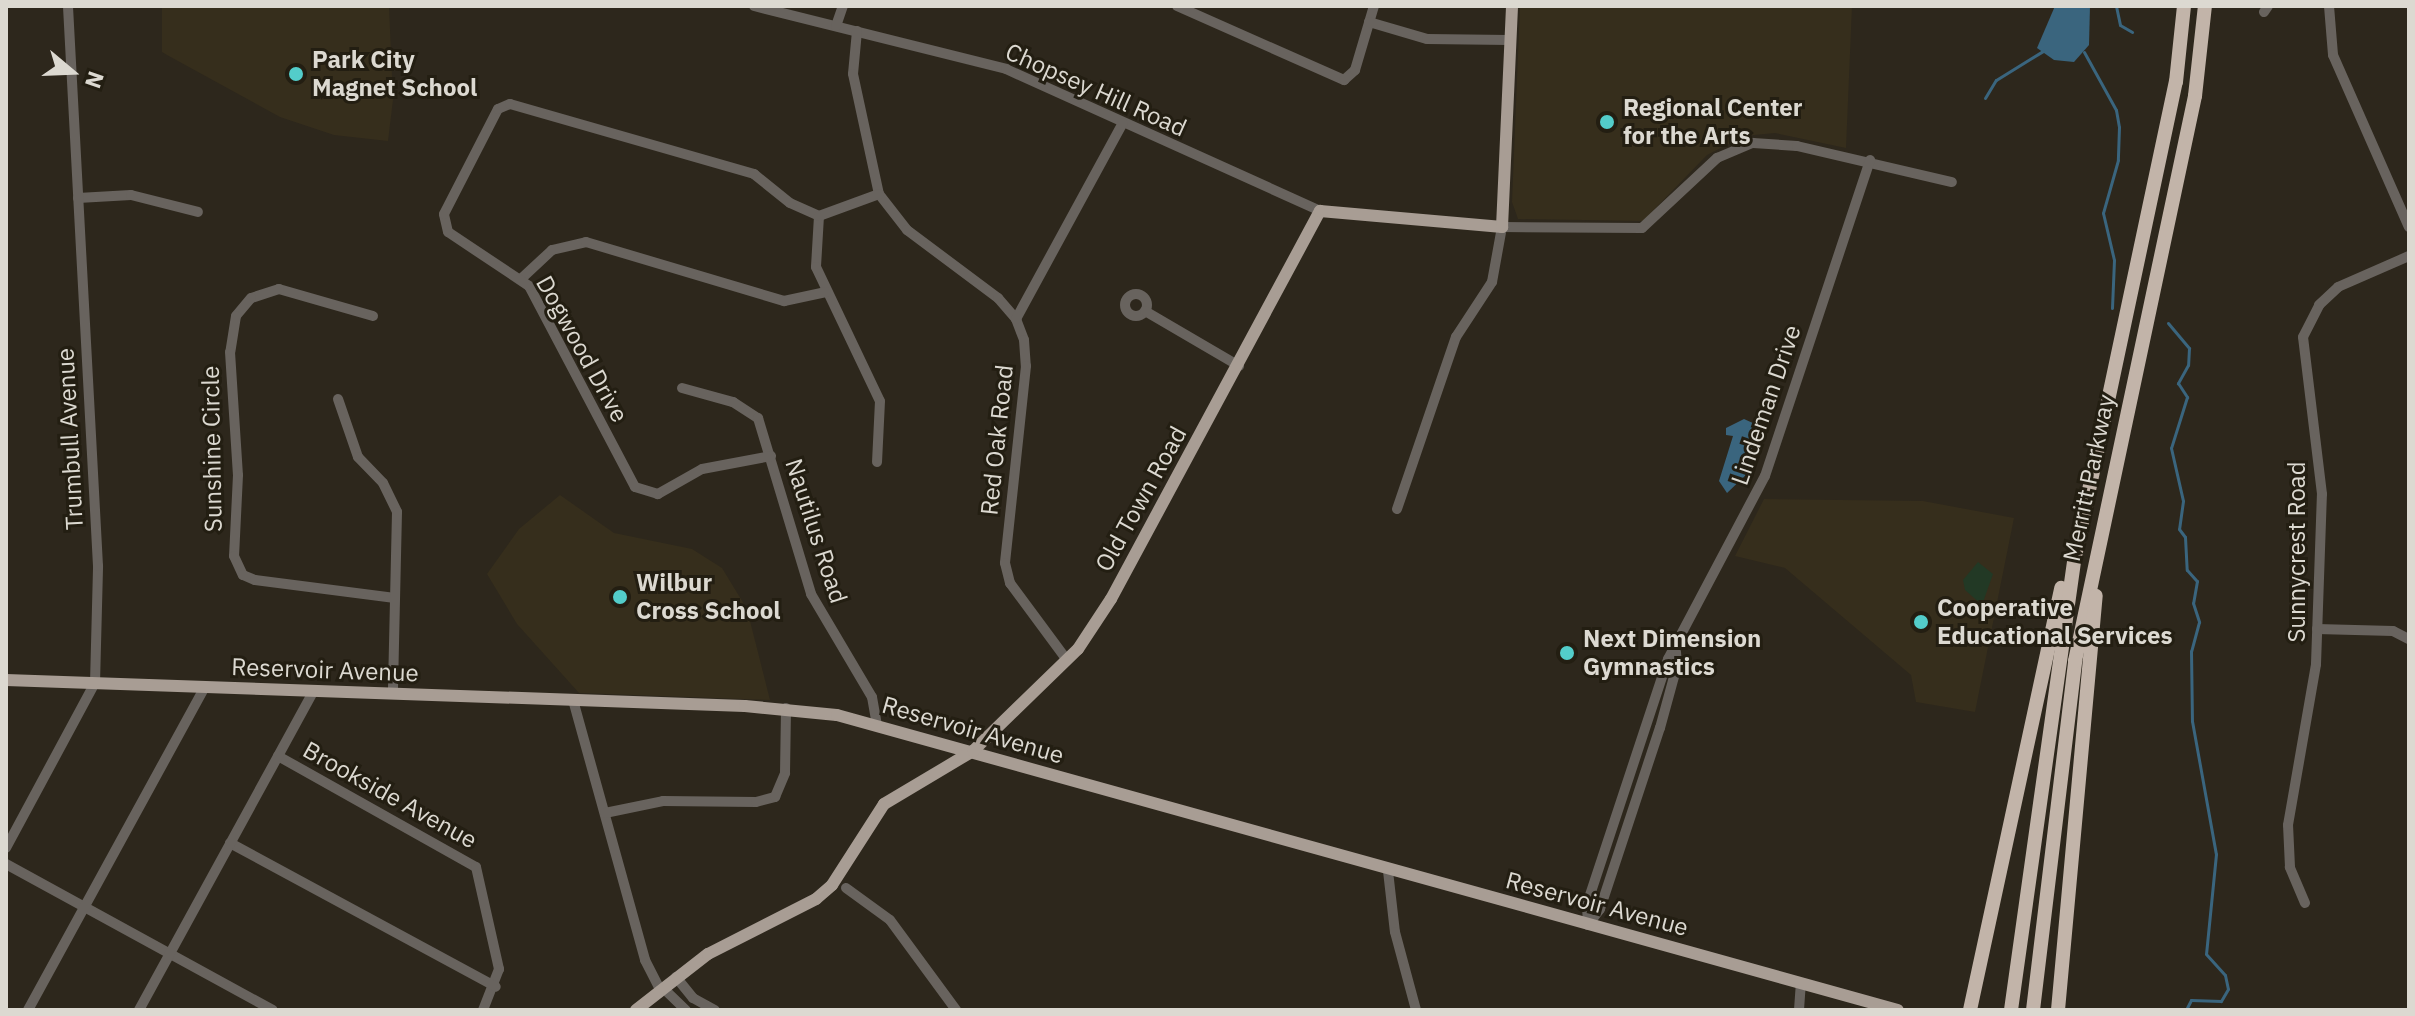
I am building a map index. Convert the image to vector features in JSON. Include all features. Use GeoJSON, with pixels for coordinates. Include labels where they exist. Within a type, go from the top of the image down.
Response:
{"type":"FeatureCollection","features":[{"type":"Feature","properties":{"kind":"highway","name":"Merritt Parkway"},"geometry":{"type":"LineString","coordinates":[[2011,1010],[2058,664],[2088,492],[2176,82],[2184,6]]}},
{"type":"Feature","properties":{"kind":"highway","name":"Merritt Parkway"},"geometry":{"type":"LineString","coordinates":[[2033,1010],[2075,661],[2110,481],[2195,96],[2205,6]]}},
{"type":"Feature","properties":{"kind":"highway"},"geometry":{"type":"LineString","coordinates":[[2058,1010],[2085,687],[2114,497],[2110,481]]}},
{"type":"Feature","properties":{"kind":"highway"},"geometry":{"type":"LineString","coordinates":[[1971,1005],[2076,517],[2088,492]]}},
{"type":"Feature","properties":{"kind":"main road"},"geometry":{"type":"LineString","coordinates":[[1320,211],[1502,227],[1512,6]]}},
{"type":"Feature","properties":{"kind":"main road","name":"Old Town Road"},"geometry":{"type":"LineString","coordinates":[[636,1010],[708,954],[816,899],[832,885],[884,804],[973,751],[1067,660],[1111,599],[1320,211]]}},
{"type":"Feature","properties":{"kind":"main road","name":"Reservoir Avenue"},"geometry":{"type":"LineString","coordinates":[[6,680],[786,708],[877,725],[973,751],[1388,871],[1898,1010]]}},
{"type":"Feature","properties":{"kind":"street","name":"Trumbull Avenue"},"geometry":{"type":"LineString","coordinates":[[6,848],[95,683],[98,566],[68,6]]}},
{"type":"Feature","properties":{"kind":"street","name":"Chopsey Hill Road"},"geometry":{"type":"LineString","coordinates":[[754,6],[1006,69],[1320,211]]}},
{"type":"Feature","properties":{"kind":"street"},"geometry":{"type":"LineString","coordinates":[[836,26],[843,6]]}},
{"type":"Feature","properties":{"kind":"street"},"geometry":{"type":"LineString","coordinates":[[1177,6],[1337,80],[1349,77],[1355,70],[1374,6]]}},
{"type":"Feature","properties":{"kind":"street"},"geometry":{"type":"LineString","coordinates":[[2329,6],[2333,55],[2409,227]]}},
{"type":"Feature","properties":{"kind":"street"},"geometry":{"type":"LineString","coordinates":[[1369,22],[1427,39],[1509,40]]}},
{"type":"Feature","properties":{"kind":"street"},"geometry":{"type":"LineString","coordinates":[[857,31],[853,74],[879,194],[907,230],[986,289],[1016,319],[1123,123]]}},
{"type":"Feature","properties":{"kind":"street","name":"Dogwood Drive"},"geometry":{"type":"LineString","coordinates":[[771,456],[702,469],[658,494],[635,487],[551,324],[522,278],[452,236],[444,222],[504,105],[754,174],[790,203],[819,216]]}},
{"type":"Feature","properties":{"kind":"street"},"geometry":{"type":"LineString","coordinates":[[1397,509],[1456,337],[1492,282],[1502,227],[1642,228],[1717,158],[1753,143],[1870,160],[1952,182]]}},
{"type":"Feature","properties":{"kind":"street","name":"Lindeman Drive"},"geometry":{"type":"LineString","coordinates":[[1588,925],[1587,904],[1662,677],[1711,573],[1765,476],[1870,160]]}},
{"type":"Feature","properties":{"kind":"street"},"geometry":{"type":"LineString","coordinates":[[877,462],[878,395],[826,292],[815,263],[819,216],[879,194]]}},
{"type":"Feature","properties":{"kind":"street"},"geometry":{"type":"LineString","coordinates":[[78,198],[131,195],[198,212]]}},
{"type":"Feature","properties":{"kind":"street"},"geometry":{"type":"LineString","coordinates":[[522,278],[552,250],[586,242],[784,301],[826,292]]}},
{"type":"Feature","properties":{"kind":"street","name":"Sunnycrest Road"},"geometry":{"type":"LineString","coordinates":[[2305,903],[2290,867],[2288,825],[2317,629],[2322,494],[2303,337],[2319,305],[2338,287],[2409,256]]}},
{"type":"Feature","properties":{"kind":"street","name":"Sunshine Circle"},"geometry":{"type":"LineString","coordinates":[[373,316],[279,289],[251,298],[236,316],[230,352],[237,450],[234,556],[243,575],[255,580],[395,598]]}},
{"type":"Feature","properties":{"kind":"street"},"geometry":{"type":"LineString","coordinates":[[1145,311],[1239,366]]}},
{"type":"Feature","properties":{"kind":"street","name":"Red Oak Road"},"geometry":{"type":"LineString","coordinates":[[1016,319],[1026,366],[1005,563],[1010,583],[1067,660]]}},
{"type":"Feature","properties":{"kind":"street","name":"Nautilus Road"},"geometry":{"type":"LineString","coordinates":[[682,388],[748,408],[762,426],[814,603],[872,697],[877,725]]}},
{"type":"Feature","properties":{"kind":"street"},"geometry":{"type":"LineString","coordinates":[[338,399],[358,457],[383,483],[397,512],[393,694]]}},
{"type":"Feature","properties":{"kind":"street"},"geometry":{"type":"LineString","coordinates":[[2317,629],[2393,631],[2409,639]]}},
{"type":"Feature","properties":{"kind":"street","name":"Lindeman Drive"},"geometry":{"type":"LineString","coordinates":[[1588,925],[1600,909],[1653,749],[1674,680],[1676,652]]}},
{"type":"Feature","properties":{"kind":"street"},"geometry":{"type":"LineString","coordinates":[[1662,677],[1674,680]]}},
{"type":"Feature","properties":{"kind":"street"},"geometry":{"type":"LineString","coordinates":[[28,1010],[204,688]]}},
{"type":"Feature","properties":{"kind":"street"},"geometry":{"type":"LineString","coordinates":[[139,1010],[314,691]]}},
{"type":"Feature","properties":{"kind":"street"},"geometry":{"type":"LineString","coordinates":[[573,700],[645,960],[662,989],[686,1010]]}},
{"type":"Feature","properties":{"kind":"street"},"geometry":{"type":"LineString","coordinates":[[605,813],[663,801],[764,802],[775,797],[785,773],[786,708]]}},
{"type":"Feature","properties":{"kind":"street"},"geometry":{"type":"LineString","coordinates":[[1639,744],[1653,749]]}},
{"type":"Feature","properties":{"kind":"street","name":"Brookside Avenue"},"geometry":{"type":"LineString","coordinates":[[278,756],[473,864],[499,966],[496,987]]}},
{"type":"Feature","properties":{"kind":"street"},"geometry":{"type":"LineString","coordinates":[[1631,769],[1645,773]]}},
{"type":"Feature","properties":{"kind":"street"},"geometry":{"type":"LineString","coordinates":[[230,843],[496,987],[483,1010]]}},
{"type":"Feature","properties":{"kind":"street"},"geometry":{"type":"LineString","coordinates":[[6,864],[273,1010]]}},
{"type":"Feature","properties":{"kind":"street"},"geometry":{"type":"LineString","coordinates":[[1388,871],[1395,932],[1416,1010]]}},
{"type":"Feature","properties":{"kind":"street"},"geometry":{"type":"LineString","coordinates":[[846,888],[890,920],[956,1010]]}},
{"type":"Feature","properties":{"kind":"street"},"geometry":{"type":"LineString","coordinates":[[676,977],[693,998],[715,1010]]}},
{"type":"Feature","properties":{"kind":"street"},"geometry":{"type":"LineString","coordinates":[[1799,1010],[1801,983]]}},
{"type":"Feature","properties":{"kind":"shaded area","name":"Park City Magnet School"},"geometry":{"type":"Polygon","coordinates":[[[162,6],[389,6],[393,100],[388,141],[334,135],[280,117],[167,55],[162,52],[162,6]]]}},
{"type":"Feature","properties":{"kind":"shaded area","name":"Regional Center for the Arts"},"geometry":{"type":"Polygon","coordinates":[[[1520,6],[1852,6],[1846,148],[1775,133],[1744,136],[1707,155],[1643,221],[1518,219],[1512,202],[1520,6]]]}},
{"type":"Feature","properties":{"kind":"shaded area","name":"Wilbur Cross School"},"geometry":{"type":"Polygon","coordinates":[[[560,495],[614,533],[692,549],[722,568],[747,609],[770,700],[579,693],[517,624],[487,574],[519,529],[560,495]]]}},
{"type":"Feature","properties":{"kind":"shaded area","name":"Cooperative Educational Services"},"geometry":{"type":"Polygon","coordinates":[[[1764,499],[1923,501],[2014,518],[1975,712],[1916,702],[1911,675],[1785,568],[1735,556],[1764,499]]]}},
{"type":"Feature","properties":{"kind":"green space"},"geometry":{"type":"Polygon","coordinates":[[[1978,562],[1993,574],[1982,605],[1965,590],[1963,580],[1978,562]]]}},
{"type":"Feature","properties":{"kind":"water"},"geometry":{"type":"Polygon","coordinates":[[[2055,6],[2090,6],[2089,45],[2074,62],[2054,60],[2037,48],[2055,6]]]}},
{"type":"Feature","properties":{"kind":"water"},"geometry":{"type":"Polygon","coordinates":[[[1744,419],[1755,424],[1749,472],[1727,493],[1719,481],[1733,436],[1726,435],[1726,428],[1744,419]]]}},
{"type":"Feature","properties":{"kind":"waterway"},"geometry":{"type":"LineString","coordinates":[[2116,6],[2120,25],[2132,32]]}},
{"type":"Feature","properties":{"kind":"waterway"},"geometry":{"type":"LineString","coordinates":[[1985,98],[1996,80],[2043,51]]}},
{"type":"Feature","properties":{"kind":"waterway"},"geometry":{"type":"LineString","coordinates":[[2084,52],[2116,110],[2119,127],[2118,160],[2103,213],[2114,260],[2112,308]]}},
{"type":"Feature","properties":{"kind":"waterway"},"geometry":{"type":"LineString","coordinates":[[2168,323],[2189,348],[2188,365],[2178,383],[2187,397],[2171,448],[2183,501],[2179,529],[2185,537],[2187,570],[2197,581],[2193,603],[2199,622],[2191,651],[2192,721],[2216,854],[2206,954],[2225,975],[2228,989],[2221,1001],[2191,1000],[2186,1010]]}},
{"type":"Feature","properties":{"kind":"place","name":"Park City Magnet School"},"geometry":{"type":"Point","coordinates":[296,74]}},
{"type":"Feature","properties":{"kind":"place","name":"Regional Center for the Arts"},"geometry":{"type":"Point","coordinates":[1607,122]}},
{"type":"Feature","properties":{"kind":"place","name":"Wilbur Cross School"},"geometry":{"type":"Point","coordinates":[620,597]}},
{"type":"Feature","properties":{"kind":"place","name":"Cooperative Educational Services"},"geometry":{"type":"Point","coordinates":[1921,622]}},
{"type":"Feature","properties":{"kind":"place","name":"Next Dimension Gymnastics"},"geometry":{"type":"Point","coordinates":[1567,653]}}]}
